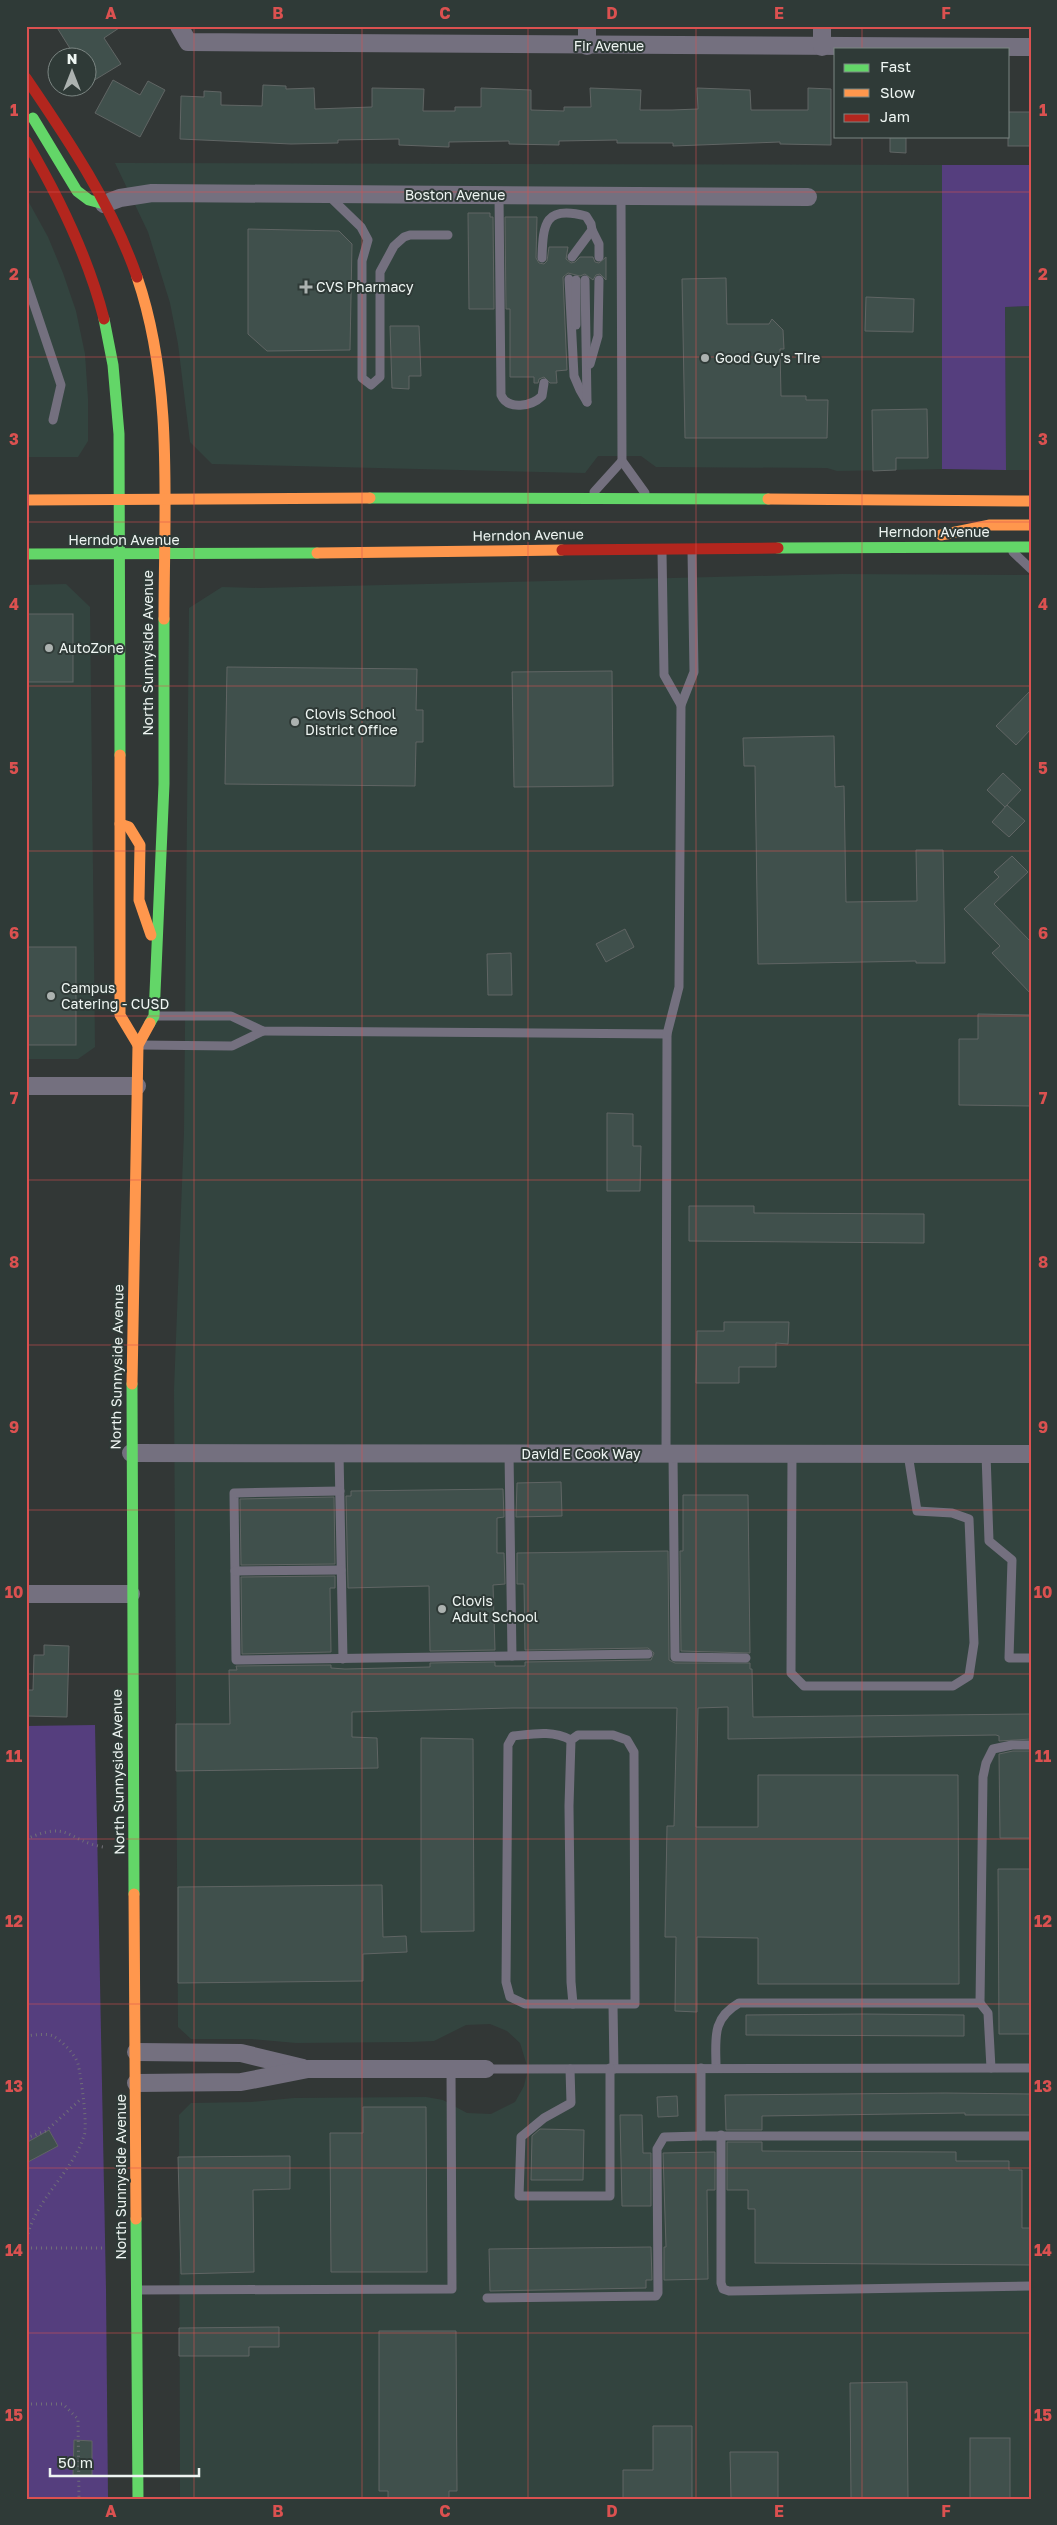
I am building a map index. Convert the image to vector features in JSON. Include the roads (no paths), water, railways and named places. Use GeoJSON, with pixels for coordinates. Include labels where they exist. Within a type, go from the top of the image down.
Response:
{"type":"FeatureCollection","features":[{"type":"Feature","properties":{"kind":"main road","name":"North Sunnyside Avenue"},"geometry":{"type":"LineString","coordinates":[[26,78],[74,149],[104,204],[135,268],[154,340],[161,403],[164,784],[155,949],[154,1016],[138,1045],[131,1453],[138,2499]]}},
{"type":"Feature","properties":{"kind":"main road"},"geometry":{"type":"LineString","coordinates":[[26,108],[77,191],[89,200],[104,204]]}},
{"type":"Feature","properties":{"kind":"main road","name":"North Sunnyside Avenue"},"geometry":{"type":"LineString","coordinates":[[26,141],[36,165],[76,237],[96,294],[108,338],[117,401],[119,500],[120,1016],[138,1045]]}},
{"type":"Feature","properties":{"kind":"main road"},"geometry":{"type":"LineString","coordinates":[[26,500],[590,497],[1031,501]]}},
{"type":"Feature","properties":{"kind":"main road"},"geometry":{"type":"LineString","coordinates":[[880,546],[990,525],[1031,525]]}},
{"type":"Feature","properties":{"kind":"main road","name":"Herndon Avenue"},"geometry":{"type":"LineString","coordinates":[[26,554],[880,546],[1031,547]]}},
{"type":"Feature","properties":{"kind":"main road"},"geometry":{"type":"LineString","coordinates":[[120,824],[129,827],[140,845],[139,900],[155,949]]}},
{"type":"Feature","properties":{"kind":"street","name":"Fir Avenue"},"geometry":{"type":"LineString","coordinates":[[179,26],[188,42],[587,46],[1031,47]]}},
{"type":"Feature","properties":{"kind":"street"},"geometry":{"type":"LineString","coordinates":[[587,26],[587,46]]}},
{"type":"Feature","properties":{"kind":"street"},"geometry":{"type":"LineString","coordinates":[[822,26],[822,47]]}},
{"type":"Feature","properties":{"kind":"street","name":"Boston Avenue"},"geometry":{"type":"LineString","coordinates":[[104,204],[120,198],[152,193],[808,196]]}},
{"type":"Feature","properties":{"kind":"street"},"geometry":{"type":"LineString","coordinates":[[26,1086],[137,1086]]}},
{"type":"Feature","properties":{"kind":"street","name":"David E Cook Way"},"geometry":{"type":"LineString","coordinates":[[131,1453],[1031,1454]]}},
{"type":"Feature","properties":{"kind":"street"},"geometry":{"type":"LineString","coordinates":[[26,1594],[131,1594]]}},
{"type":"Feature","properties":{"kind":"street"},"geometry":{"type":"LineString","coordinates":[[136,2052],[240,2053],[308,2069]]}},
{"type":"Feature","properties":{"kind":"street"},"geometry":{"type":"LineString","coordinates":[[136,2083],[241,2082],[308,2069],[486,2068]]}},
{"type":"Feature","properties":{"kind":"lane"},"geometry":{"type":"LineString","coordinates":[[327,194],[361,227],[368,240],[362,261],[362,378],[371,385],[380,377],[380,272],[394,246],[404,237],[410,235],[448,236]]}},
{"type":"Feature","properties":{"kind":"lane"},"geometry":{"type":"LineString","coordinates":[[499,195],[501,395],[504,401],[510,404],[533,403],[542,396],[544,383]]}},
{"type":"Feature","properties":{"kind":"lane"},"geometry":{"type":"LineString","coordinates":[[621,196],[622,461],[648,498]]}},
{"type":"Feature","properties":{"kind":"lane"},"geometry":{"type":"LineString","coordinates":[[542,258],[543,229],[549,219],[557,214],[566,212],[586,216],[591,224],[589,234],[578,256]]}},
{"type":"Feature","properties":{"kind":"lane"},"geometry":{"type":"LineString","coordinates":[[589,234],[599,244],[599,257]]}},
{"type":"Feature","properties":{"kind":"lane"},"geometry":{"type":"LineString","coordinates":[[586,377],[577,280],[574,376],[587,402],[586,377],[598,336],[599,280]]}},
{"type":"Feature","properties":{"kind":"lane"},"geometry":{"type":"LineString","coordinates":[[26,281],[61,385],[53,420]]}},
{"type":"Feature","properties":{"kind":"lane"},"geometry":{"type":"LineString","coordinates":[[590,497],[622,461]]}},
{"type":"Feature","properties":{"kind":"lane"},"geometry":{"type":"LineString","coordinates":[[1008,547],[1031,569]]}},
{"type":"Feature","properties":{"kind":"lane"},"geometry":{"type":"LineString","coordinates":[[662,548],[664,675],[681,705]]}},
{"type":"Feature","properties":{"kind":"lane"},"geometry":{"type":"LineString","coordinates":[[692,548],[694,672],[681,705],[679,987],[667,1034],[669,1454],[675,1657],[746,1658]]}},
{"type":"Feature","properties":{"kind":"lane"},"geometry":{"type":"LineString","coordinates":[[154,1016],[231,1016],[263,1031],[667,1034]]}},
{"type":"Feature","properties":{"kind":"lane"},"geometry":{"type":"LineString","coordinates":[[138,1045],[232,1046],[263,1031]]}},
{"type":"Feature","properties":{"kind":"lane"},"geometry":{"type":"LineString","coordinates":[[339,1453],[343,1659]]}},
{"type":"Feature","properties":{"kind":"lane"},"geometry":{"type":"LineString","coordinates":[[509,1453],[512,1656]]}},
{"type":"Feature","properties":{"kind":"lane"},"geometry":{"type":"LineString","coordinates":[[792,1454],[791,1673],[804,1686],[953,1686],[969,1676],[974,1643],[970,1519],[952,1513],[917,1511],[908,1454]]}},
{"type":"Feature","properties":{"kind":"lane"},"geometry":{"type":"LineString","coordinates":[[986,1454],[989,1541],[1012,1560],[1009,1658],[1031,1658]]}},
{"type":"Feature","properties":{"kind":"lane"},"geometry":{"type":"LineString","coordinates":[[340,1491],[234,1493],[236,1660],[648,1654]]}},
{"type":"Feature","properties":{"kind":"lane"},"geometry":{"type":"LineString","coordinates":[[235,1571],[341,1570]]}},
{"type":"Feature","properties":{"kind":"lane"},"geometry":{"type":"LineString","coordinates":[[544,1733],[562,1735],[571,1740],[578,1735],[613,1735],[627,1740],[634,1752],[635,2004],[525,2004],[510,1997],[506,1982],[508,1745],[513,1736],[544,1733]]}},
{"type":"Feature","properties":{"kind":"lane"},"geometry":{"type":"LineString","coordinates":[[571,1740],[569,1845],[573,2004]]}},
{"type":"Feature","properties":{"kind":"lane"},"geometry":{"type":"LineString","coordinates":[[992,2068],[988,2013],[980,2003],[983,1777],[986,1763],[993,1749],[1012,1745],[1031,1745]]}},
{"type":"Feature","properties":{"kind":"lane"},"geometry":{"type":"LineString","coordinates":[[716,2068],[716,2036],[719,2023],[726,2010],[739,2002],[980,2003]]}},
{"type":"Feature","properties":{"kind":"lane"},"geometry":{"type":"LineString","coordinates":[[570,2068],[571,2103],[544,2118],[521,2137],[519,2196],[610,2196],[613,2005]]}},
{"type":"Feature","properties":{"kind":"lane"},"geometry":{"type":"LineString","coordinates":[[137,2290],[452,2289],[450,2068]]}},
{"type":"Feature","properties":{"kind":"lane"},"geometry":{"type":"LineString","coordinates":[[486,2068],[1031,2068]]}},
{"type":"Feature","properties":{"kind":"lane"},"geometry":{"type":"LineString","coordinates":[[700,2136],[701,2068]]}},
{"type":"Feature","properties":{"kind":"lane"},"geometry":{"type":"LineString","coordinates":[[721,2135],[721,2282],[723,2289],[729,2292],[1031,2286]]}},
{"type":"Feature","properties":{"kind":"lane"},"geometry":{"type":"LineString","coordinates":[[487,2298],[656,2296],[658,2293],[657,2149],[664,2137],[721,2135],[1031,2136]]}},
{"type":"Feature","properties":{"kind":"place","name":"CVS Pharmacy"},"geometry":{"type":"Point","coordinates":[306,287]}},
{"type":"Feature","properties":{"kind":"place","name":"Good Guy's Tire"},"geometry":{"type":"Point","coordinates":[705,358]}},
{"type":"Feature","properties":{"kind":"place","name":"AutoZone"},"geometry":{"type":"Point","coordinates":[49,648]}},
{"type":"Feature","properties":{"kind":"place","name":"Clovis School District Office"},"geometry":{"type":"Point","coordinates":[295,722]}},
{"type":"Feature","properties":{"kind":"place","name":"Campus Catering - CUSD"},"geometry":{"type":"Point","coordinates":[51,996]}},
{"type":"Feature","properties":{"kind":"place","name":"Clovis Adult School"},"geometry":{"type":"Point","coordinates":[442,1609]}}]}
